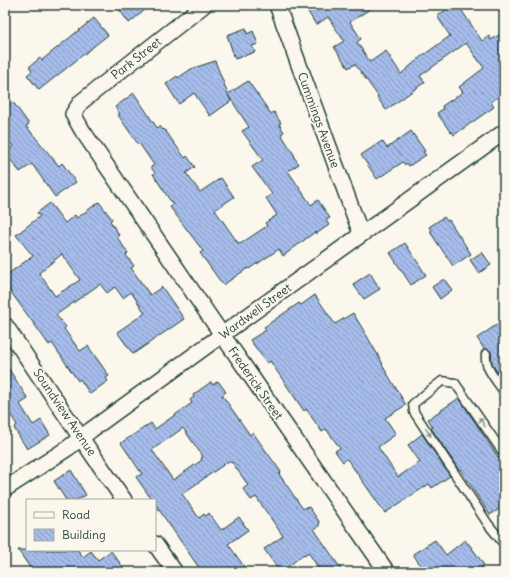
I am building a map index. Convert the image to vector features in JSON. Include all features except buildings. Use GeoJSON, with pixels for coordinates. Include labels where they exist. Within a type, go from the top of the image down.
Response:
{"type":"FeatureCollection","features":[{"type":"Feature","properties":{"kind":"street","name":"Park Street"},"geometry":{"type":"LineString","coordinates":[[72,114],[80,102],[204,5]]}},
{"type":"Feature","properties":{"kind":"street","name":"Cummings Avenue"},"geometry":{"type":"LineString","coordinates":[[277,5],[361,234]]}},
{"type":"Feature","properties":{"kind":"street","name":"Frederick Street"},"geometry":{"type":"LineString","coordinates":[[72,114],[222,335],[387,572]]}},
{"type":"Feature","properties":{"kind":"street","name":"Wardwell Street"},"geometry":{"type":"LineString","coordinates":[[5,488],[68,448],[361,234],[504,132]]}},
{"type":"Feature","properties":{"kind":"street","name":"Soundview Avenue"},"geometry":{"type":"LineString","coordinates":[[5,325],[123,499]]}},
{"type":"Feature","properties":{"kind":"street"},"geometry":{"type":"LineString","coordinates":[[156,545],[175,572]]}},
{"type":"Feature","properties":{"kind":"lane"},"geometry":{"type":"LineString","coordinates":[[486,354],[485,360],[487,366],[504,392]]}},
{"type":"Feature","properties":{"kind":"lane"},"geometry":{"type":"LineString","coordinates":[[504,454],[455,382],[442,381],[414,404],[414,412],[488,524],[504,544]]}}]}
